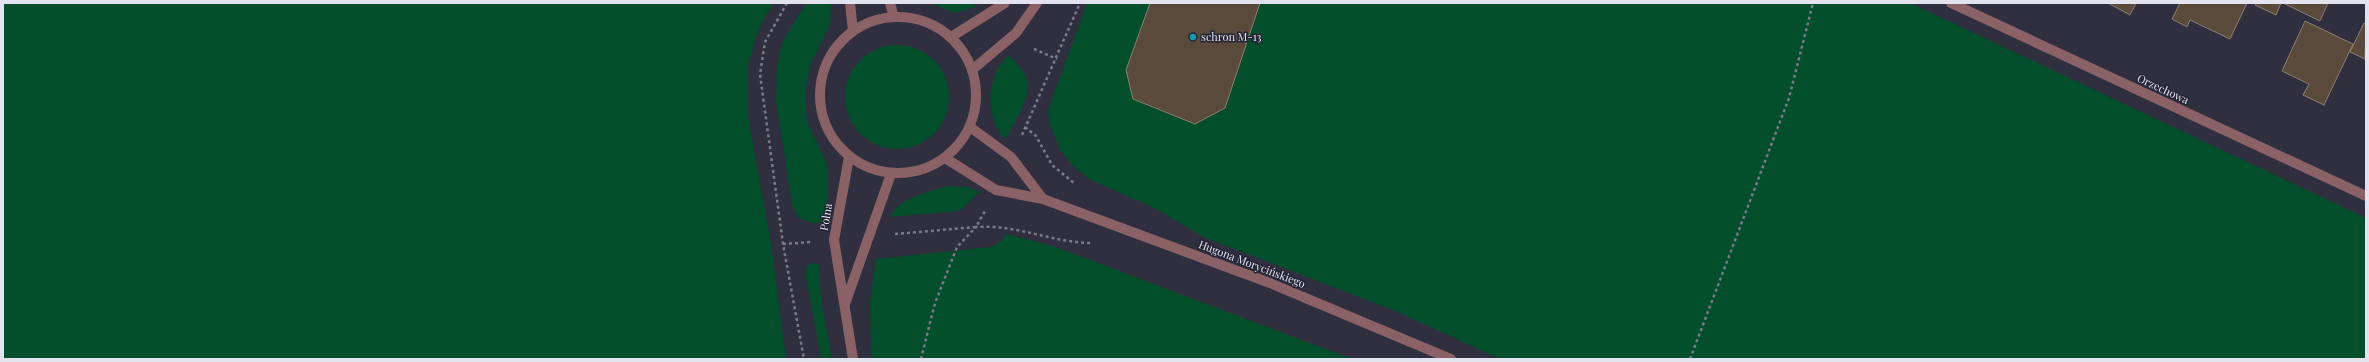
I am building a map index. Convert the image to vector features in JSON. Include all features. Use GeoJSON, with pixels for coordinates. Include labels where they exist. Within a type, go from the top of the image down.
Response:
{"type":"FeatureCollection","features":[{"type":"Feature","properties":{"kind":"street"},"geometry":{"type":"LineString","coordinates":[[850,3],[853,31]]}},
{"type":"Feature","properties":{"kind":"street"},"geometry":{"type":"LineString","coordinates":[[890,3],[894,17]]}},
{"type":"Feature","properties":{"kind":"street"},"geometry":{"type":"LineString","coordinates":[[951,37],[1005,3]]}},
{"type":"Feature","properties":{"kind":"street"},"geometry":{"type":"LineString","coordinates":[[972,70],[1016,33],[1037,3]]}},
{"type":"Feature","properties":{"kind":"street","name":"Orzechowa"},"geometry":{"type":"LineString","coordinates":[[1951,3],[2366,196]]}},
{"type":"Feature","properties":{"kind":"street"},"geometry":{"type":"LineString","coordinates":[[894,17],[915,19],[934,26],[951,37],[964,52],[972,70],[976,95],[976,108],[970,127],[960,144],[945,158],[919,171],[891,174],[868,168],[849,157],[830,134],[822,117],[819,93],[827,64],[836,48],[853,31],[873,21],[894,17]]}},
{"type":"Feature","properties":{"kind":"street"},"geometry":{"type":"LineString","coordinates":[[970,127],[1011,157],[1043,199]]}},
{"type":"Feature","properties":{"kind":"street","name":"Polna"},"geometry":{"type":"LineString","coordinates":[[849,157],[834,240],[853,359]]}},
{"type":"Feature","properties":{"kind":"street","name":"Hugona Morycińskiego"},"geometry":{"type":"LineString","coordinates":[[945,158],[996,190],[1043,199],[1326,305],[1451,359]]}},
{"type":"Feature","properties":{"kind":"street","name":"Polna"},"geometry":{"type":"LineString","coordinates":[[845,306],[891,174]]}},
{"type":"Feature","properties":{"kind":"path"},"geometry":{"type":"LineString","coordinates":[[786,3],[765,42],[760,74],[783,244],[804,359]]}},
{"type":"Feature","properties":{"kind":"path"},"geometry":{"type":"LineString","coordinates":[[1077,185],[1067,179],[1052,164],[1036,136],[1025,127],[1057,59],[1080,3]]}},
{"type":"Feature","properties":{"kind":"path"},"geometry":{"type":"LineString","coordinates":[[1690,359],[1789,98],[1813,3]]}},
{"type":"Feature","properties":{"kind":"path"},"geometry":{"type":"LineString","coordinates":[[1030,47],[1057,59]]}},
{"type":"Feature","properties":{"kind":"path"},"geometry":{"type":"LineString","coordinates":[[921,359],[935,303],[957,247],[976,227],[1005,227],[1072,242],[1095,243]]}},
{"type":"Feature","properties":{"kind":"green space"},"geometry":{"type":"Polygon","coordinates":[[[3,3],[773,3],[759,28],[748,64],[748,117],[771,244],[786,359],[3,359],[3,3]]]}},
{"type":"Feature","properties":{"kind":"green space"},"geometry":{"type":"Polygon","coordinates":[[[808,3],[831,4],[830,25],[811,63],[805,92],[807,122],[826,162],[828,174],[828,195],[822,223],[812,223],[798,218],[792,205],[776,101],[777,67],[782,43],[799,14],[808,3]]]}},
{"type":"Feature","properties":{"kind":"green space"},"geometry":{"type":"Polygon","coordinates":[[[930,3],[973,3],[976,7],[954,13],[930,3]]]}},
{"type":"Feature","properties":{"kind":"green space"},"geometry":{"type":"Polygon","coordinates":[[[1087,3],[1910,3],[2366,218],[2366,359],[1500,359],[1393,310],[1203,237],[1156,209],[1089,179],[1072,165],[1060,150],[1049,123],[1048,110],[1087,3]]]}},
{"type":"Feature","properties":{"kind":"green space"},"geometry":{"type":"Polygon","coordinates":[[[897,45],[917,49],[934,60],[945,77],[949,97],[945,117],[934,134],[917,145],[897,149],[877,145],[860,134],[849,117],[845,97],[849,77],[860,60],[877,49],[897,45]]]}},
{"type":"Feature","properties":{"kind":"green space"},"geometry":{"type":"Polygon","coordinates":[[[1009,55],[1024,73],[1028,86],[1025,101],[1005,140],[998,131],[994,120],[990,96],[996,73],[1001,63],[1009,55]]]}},
{"type":"Feature","properties":{"kind":"green space"},"geometry":{"type":"Polygon","coordinates":[[[949,186],[968,187],[979,192],[962,209],[951,212],[889,217],[894,210],[915,196],[949,186]]]}},
{"type":"Feature","properties":{"kind":"green space"},"geometry":{"type":"Polygon","coordinates":[[[1006,234],[1053,246],[1352,359],[871,359],[870,301],[876,259],[990,247],[999,243],[1006,234]]]}},
{"type":"Feature","properties":{"kind":"green space"},"geometry":{"type":"Polygon","coordinates":[[[814,263],[819,264],[821,299],[832,359],[821,359],[805,272],[807,266],[814,263]]]}},
{"type":"Feature","properties":{"kind":"building","name":"schron M-13"},"geometry":{"type":"Polygon","coordinates":[[[1150,3],[1260,3],[1225,108],[1195,124],[1133,99],[1126,70],[1150,3]]]}},
{"type":"Feature","properties":{"kind":"building"},"geometry":{"type":"Polygon","coordinates":[[[2108,3],[2136,3],[2130,15],[2108,3]]]}},
{"type":"Feature","properties":{"kind":"building"},"geometry":{"type":"Polygon","coordinates":[[[2180,3],[2247,3],[2230,39],[2190,20],[2187,27],[2172,19],[2180,3]]]}},
{"type":"Feature","properties":{"kind":"building"},"geometry":{"type":"Polygon","coordinates":[[[2256,3],[2281,3],[2276,15],[2255,5],[2256,3]]]}},
{"type":"Feature","properties":{"kind":"building"},"geometry":{"type":"Polygon","coordinates":[[[2283,3],[2328,3],[2320,21],[2283,3]]]}},
{"type":"Feature","properties":{"kind":"building"},"geometry":{"type":"Polygon","coordinates":[[[2305,21],[2353,44],[2324,105],[2303,95],[2309,84],[2282,71],[2305,21]]]}},
{"type":"Feature","properties":{"kind":"building"},"geometry":{"type":"Polygon","coordinates":[[[2364,23],[2366,24],[2365,59],[2350,52],[2364,23]]]}},
{"type":"Feature","properties":{"kind":"place","name":"schron M-13"},"geometry":{"type":"Point","coordinates":[1193,37]}}]}
